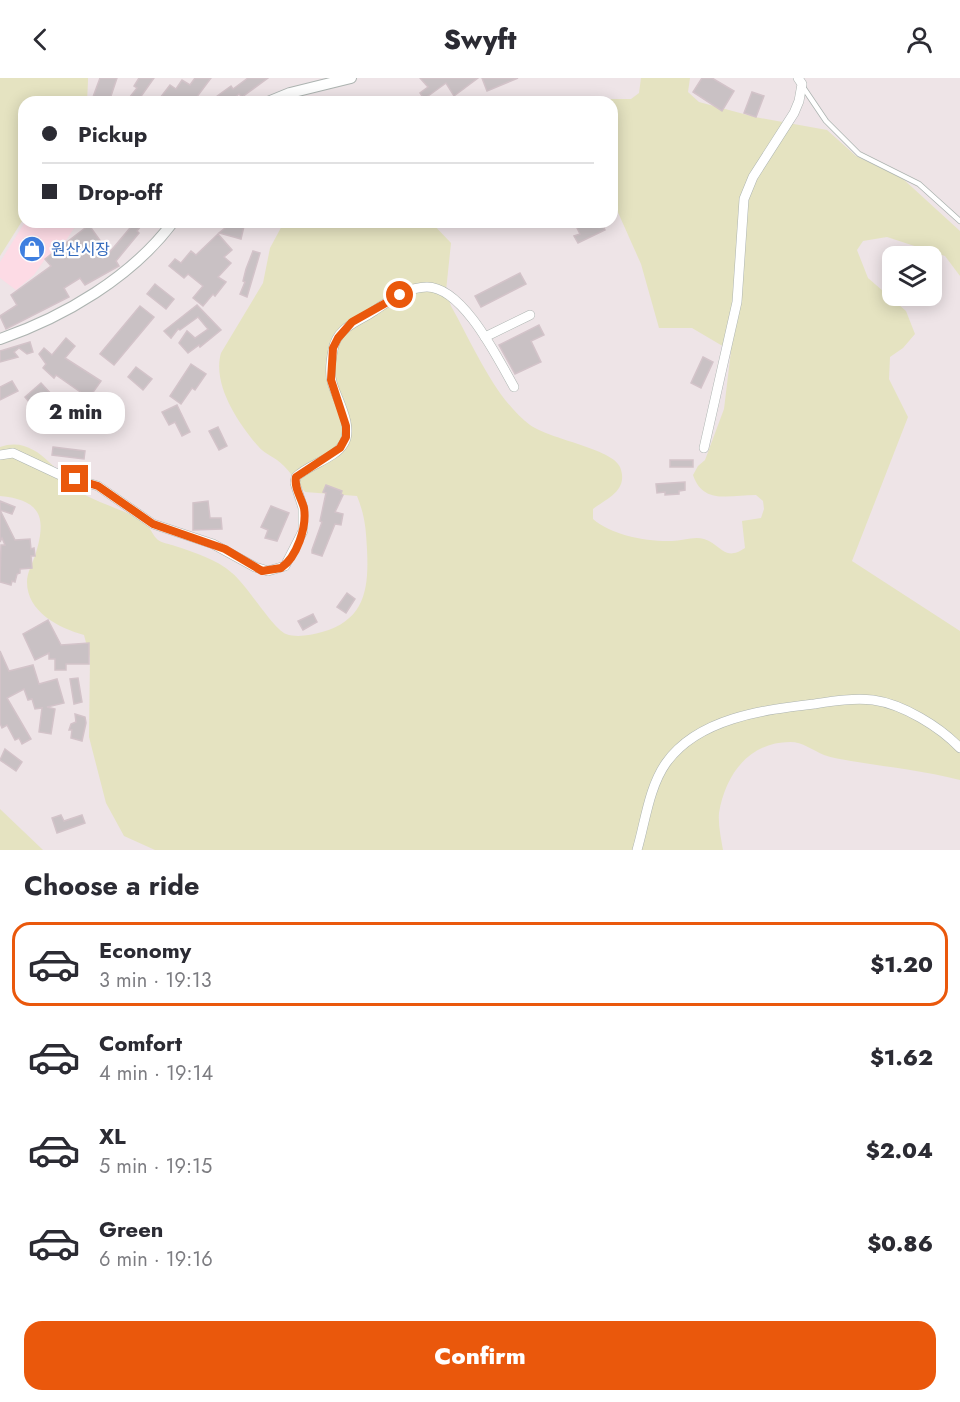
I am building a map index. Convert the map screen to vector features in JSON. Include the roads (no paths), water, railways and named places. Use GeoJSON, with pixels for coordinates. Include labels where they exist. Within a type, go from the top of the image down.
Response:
{"type":"FeatureCollection","features":[{"type":"Feature","properties":{"kind":"street"},"geometry":{"type":"LineString","coordinates":[[283,96],[351,78]]}},
{"type":"Feature","properties":{"kind":"street"},"geometry":{"type":"LineString","coordinates":[[704,448],[737,302],[744,199],[753,177],[794,113],[799,101],[800,81]]}},
{"type":"Feature","properties":{"kind":"street"},"geometry":{"type":"LineString","coordinates":[[0,339],[44,323],[85,298],[129,268],[167,228]]}},
{"type":"Feature","properties":{"kind":"street"},"geometry":{"type":"LineString","coordinates":[[0,455],[13,453],[60,475],[98,486],[153,524],[225,549],[262,571],[275,571],[285,566],[290,559],[303,531],[303,508],[295,483],[296,477],[340,448],[346,437],[346,426],[331,380],[333,348],[345,327],[393,298],[410,291],[427,287],[442,290],[452,297],[485,337],[514,387]]}},
{"type":"Feature","properties":{"kind":"street"},"geometry":{"type":"LineString","coordinates":[[485,337],[530,315]]}},
{"type":"Feature","properties":{"kind":"street"},"geometry":{"type":"LineString","coordinates":[[637,850],[656,783],[665,765],[688,742],[727,720],[777,708],[853,699],[875,700],[895,707],[945,732],[960,748]]}},
{"type":"Feature","properties":{"kind":"lane"},"geometry":{"type":"LineString","coordinates":[[800,81],[826,121],[858,154],[919,184],[960,222]]}},
{"type":"Feature","properties":{"kind":"place","name":"원산시장"},"geometry":{"type":"Point","coordinates":[32,249]}}]}
